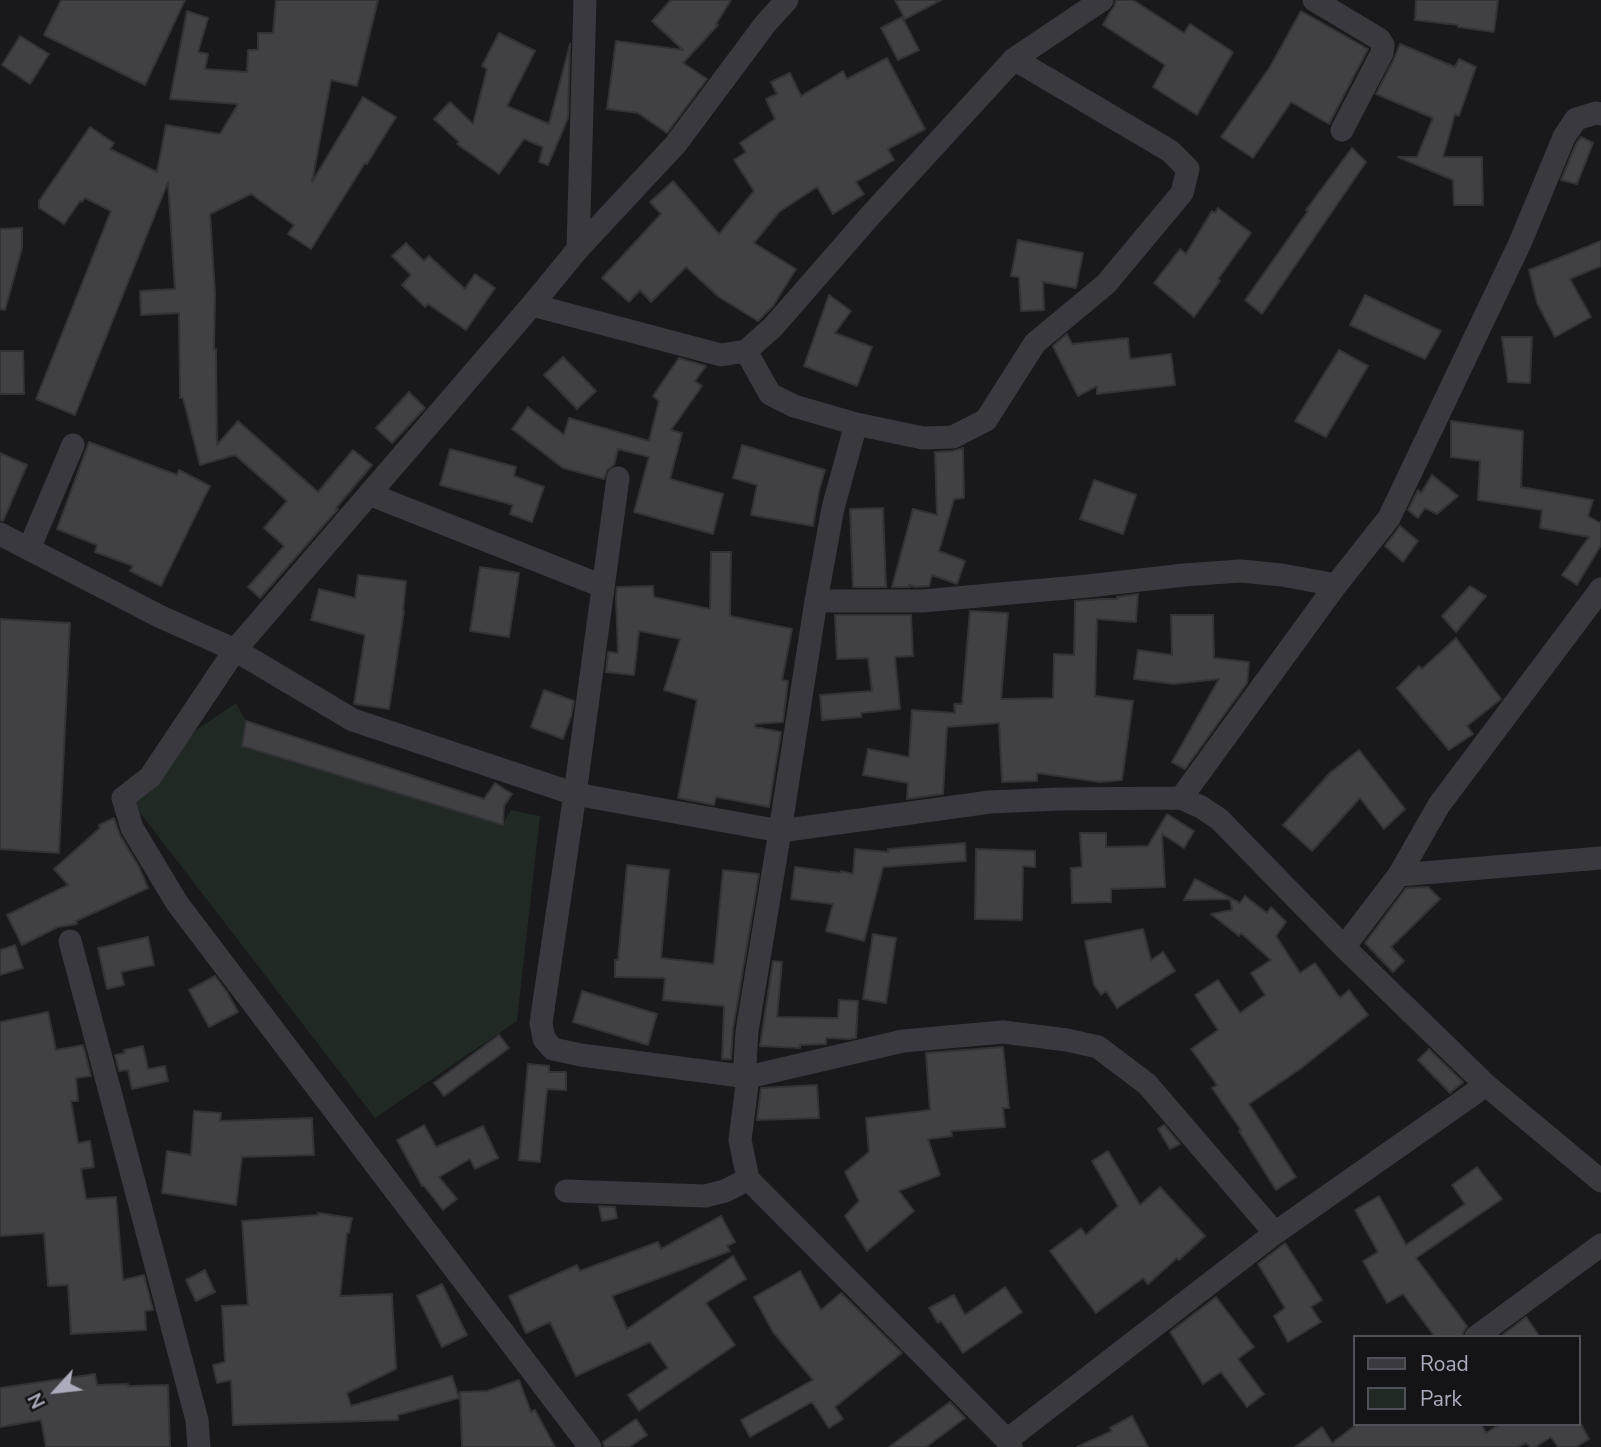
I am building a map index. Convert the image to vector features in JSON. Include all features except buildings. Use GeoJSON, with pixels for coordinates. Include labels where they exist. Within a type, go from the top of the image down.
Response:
{"type":"FeatureCollection","features":[{"type":"Feature","properties":{"kind":"street"},"geometry":{"type":"LineString","coordinates":[[578,249],[585,0]]}},
{"type":"Feature","properties":{"kind":"street"},"geometry":{"type":"LineString","coordinates":[[590,1447],[177,903],[132,828],[123,798],[150,777],[235,650],[578,249],[675,145],[766,23],[787,0]]}},
{"type":"Feature","properties":{"kind":"street"},"geometry":{"type":"LineString","coordinates":[[532,305],[721,355],[746,351],[773,327],[869,217],[1014,59],[1102,0]]}},
{"type":"Feature","properties":{"kind":"street"},"geometry":{"type":"LineString","coordinates":[[1314,0],[1379,39],[1383,45],[1382,52],[1342,130]]}},
{"type":"Feature","properties":{"kind":"street"},"geometry":{"type":"LineString","coordinates":[[746,351],[770,394],[794,406],[856,424],[923,438],[953,436],[986,420],[1035,344],[1105,284],[1182,193],[1188,169],[1170,151],[1014,59]]}},
{"type":"Feature","properties":{"kind":"street"},"geometry":{"type":"LineString","coordinates":[[1181,798],[1389,518],[1520,243],[1564,137],[1576,119],[1601,114]]}},
{"type":"Feature","properties":{"kind":"street"},"geometry":{"type":"LineString","coordinates":[[856,424],[833,508],[816,601],[747,1031],[745,1063],[748,1077],[740,1140],[748,1179],[1009,1444],[1275,1233],[1486,1085]]}},
{"type":"Feature","properties":{"kind":"street"},"geometry":{"type":"LineString","coordinates":[[29,549],[73,445]]}},
{"type":"Feature","properties":{"kind":"street"},"geometry":{"type":"LineString","coordinates":[[618,478],[575,794],[542,1009],[544,1039],[553,1049],[581,1055],[748,1077],[903,1041],[1003,1032],[1067,1040],[1098,1048],[1147,1084],[1275,1233]]}},
{"type":"Feature","properties":{"kind":"street"},"geometry":{"type":"LineString","coordinates":[[369,494],[602,586]]}},
{"type":"Feature","properties":{"kind":"street"},"geometry":{"type":"LineString","coordinates":[[0,534],[161,617],[235,650],[353,720],[575,794],[780,831],[989,802],[1181,798],[1201,807],[1219,820],[1486,1085],[1601,1181]]}},
{"type":"Feature","properties":{"kind":"street"},"geometry":{"type":"LineString","coordinates":[[816,601],[923,601],[1240,571],[1282,575],[1336,586]]}},
{"type":"Feature","properties":{"kind":"street"},"geometry":{"type":"LineString","coordinates":[[1344,947],[1399,875],[1439,805],[1601,589]]}},
{"type":"Feature","properties":{"kind":"street"},"geometry":{"type":"LineString","coordinates":[[1399,875],[1601,858]]}},
{"type":"Feature","properties":{"kind":"street"},"geometry":{"type":"LineString","coordinates":[[70,942],[197,1420],[199,1447]]}},
{"type":"Feature","properties":{"kind":"street"},"geometry":{"type":"LineString","coordinates":[[566,1191],[705,1196],[725,1192],[748,1179]]}},
{"type":"Feature","properties":{"kind":"street"},"geometry":{"type":"LineString","coordinates":[[1479,1335],[1601,1245]]}},
{"type":"Feature","properties":{"kind":"green space"},"geometry":{"type":"Polygon","coordinates":[[[236,703],[246,721],[243,747],[502,825],[511,810],[540,816],[517,1021],[375,1118],[131,801],[184,738],[236,703]]]}}]}
